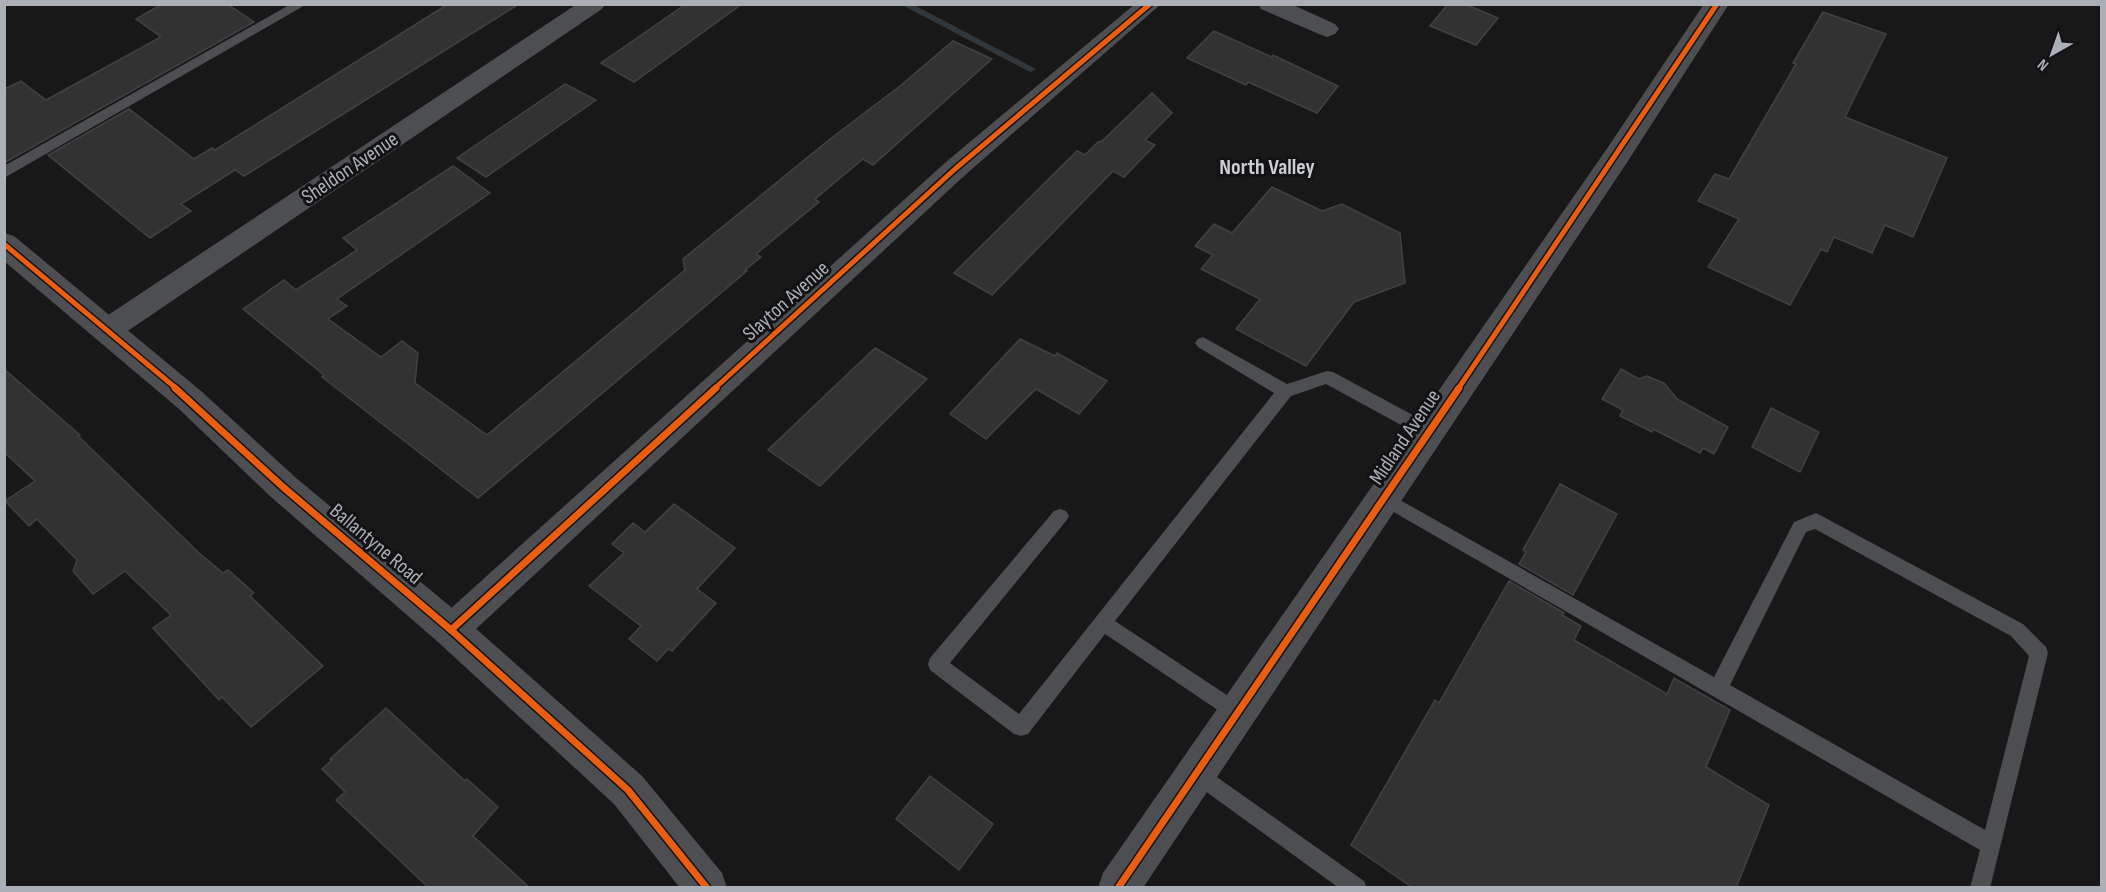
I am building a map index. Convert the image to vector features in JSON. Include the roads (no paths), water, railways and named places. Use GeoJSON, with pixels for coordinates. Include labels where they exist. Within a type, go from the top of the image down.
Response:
{"type":"FeatureCollection","features":[{"type":"Feature","properties":{"kind":"street","name":"Sheldon Avenue"},"geometry":{"type":"LineString","coordinates":[[106,331],[594,4]]}},
{"type":"Feature","properties":{"kind":"street","name":"Slayton Avenue"},"geometry":{"type":"LineString","coordinates":[[451,630],[955,169],[1150,4]]}},
{"type":"Feature","properties":{"kind":"street"},"geometry":{"type":"LineString","coordinates":[[1269,4],[1327,29]]}},
{"type":"Feature","properties":{"kind":"street","name":"Midland Avenue"},"geometry":{"type":"LineString","coordinates":[[1118,888],[1717,4]]}},
{"type":"Feature","properties":{"kind":"street","name":"Ballantyne Road"},"geometry":{"type":"LineString","coordinates":[[4,244],[190,400],[283,487],[451,630],[628,790],[707,888]]}},
{"type":"Feature","properties":{"kind":"lane"},"geometry":{"type":"LineString","coordinates":[[4,174],[301,4]]}},
{"type":"Feature","properties":{"kind":"lane"},"geometry":{"type":"LineString","coordinates":[[1203,344],[1285,391]]}},
{"type":"Feature","properties":{"kind":"lane"},"geometry":{"type":"LineString","coordinates":[[1060,516],[937,664],[1021,728],[1285,391],[1327,377],[1429,432]]}},
{"type":"Feature","properties":{"kind":"lane"},"geometry":{"type":"LineString","coordinates":[[1384,498],[1990,845]]}},
{"type":"Feature","properties":{"kind":"lane"},"geometry":{"type":"LineString","coordinates":[[1718,689],[1800,527],[1816,521],[2017,630],[2039,653],[1980,888]]}},
{"type":"Feature","properties":{"kind":"lane"},"geometry":{"type":"LineString","coordinates":[[1102,623],[1238,713]]}},
{"type":"Feature","properties":{"kind":"lane"},"geometry":{"type":"LineString","coordinates":[[1197,772],[1357,888]]}},
{"type":"Feature","properties":{"kind":"waterway"},"geometry":{"type":"LineString","coordinates":[[904,4],[1031,69]]}},
{"type":"Feature","properties":{"kind":"district","name":"North Valley"},"geometry":{"type":"Point","coordinates":[1267,167]}}]}
